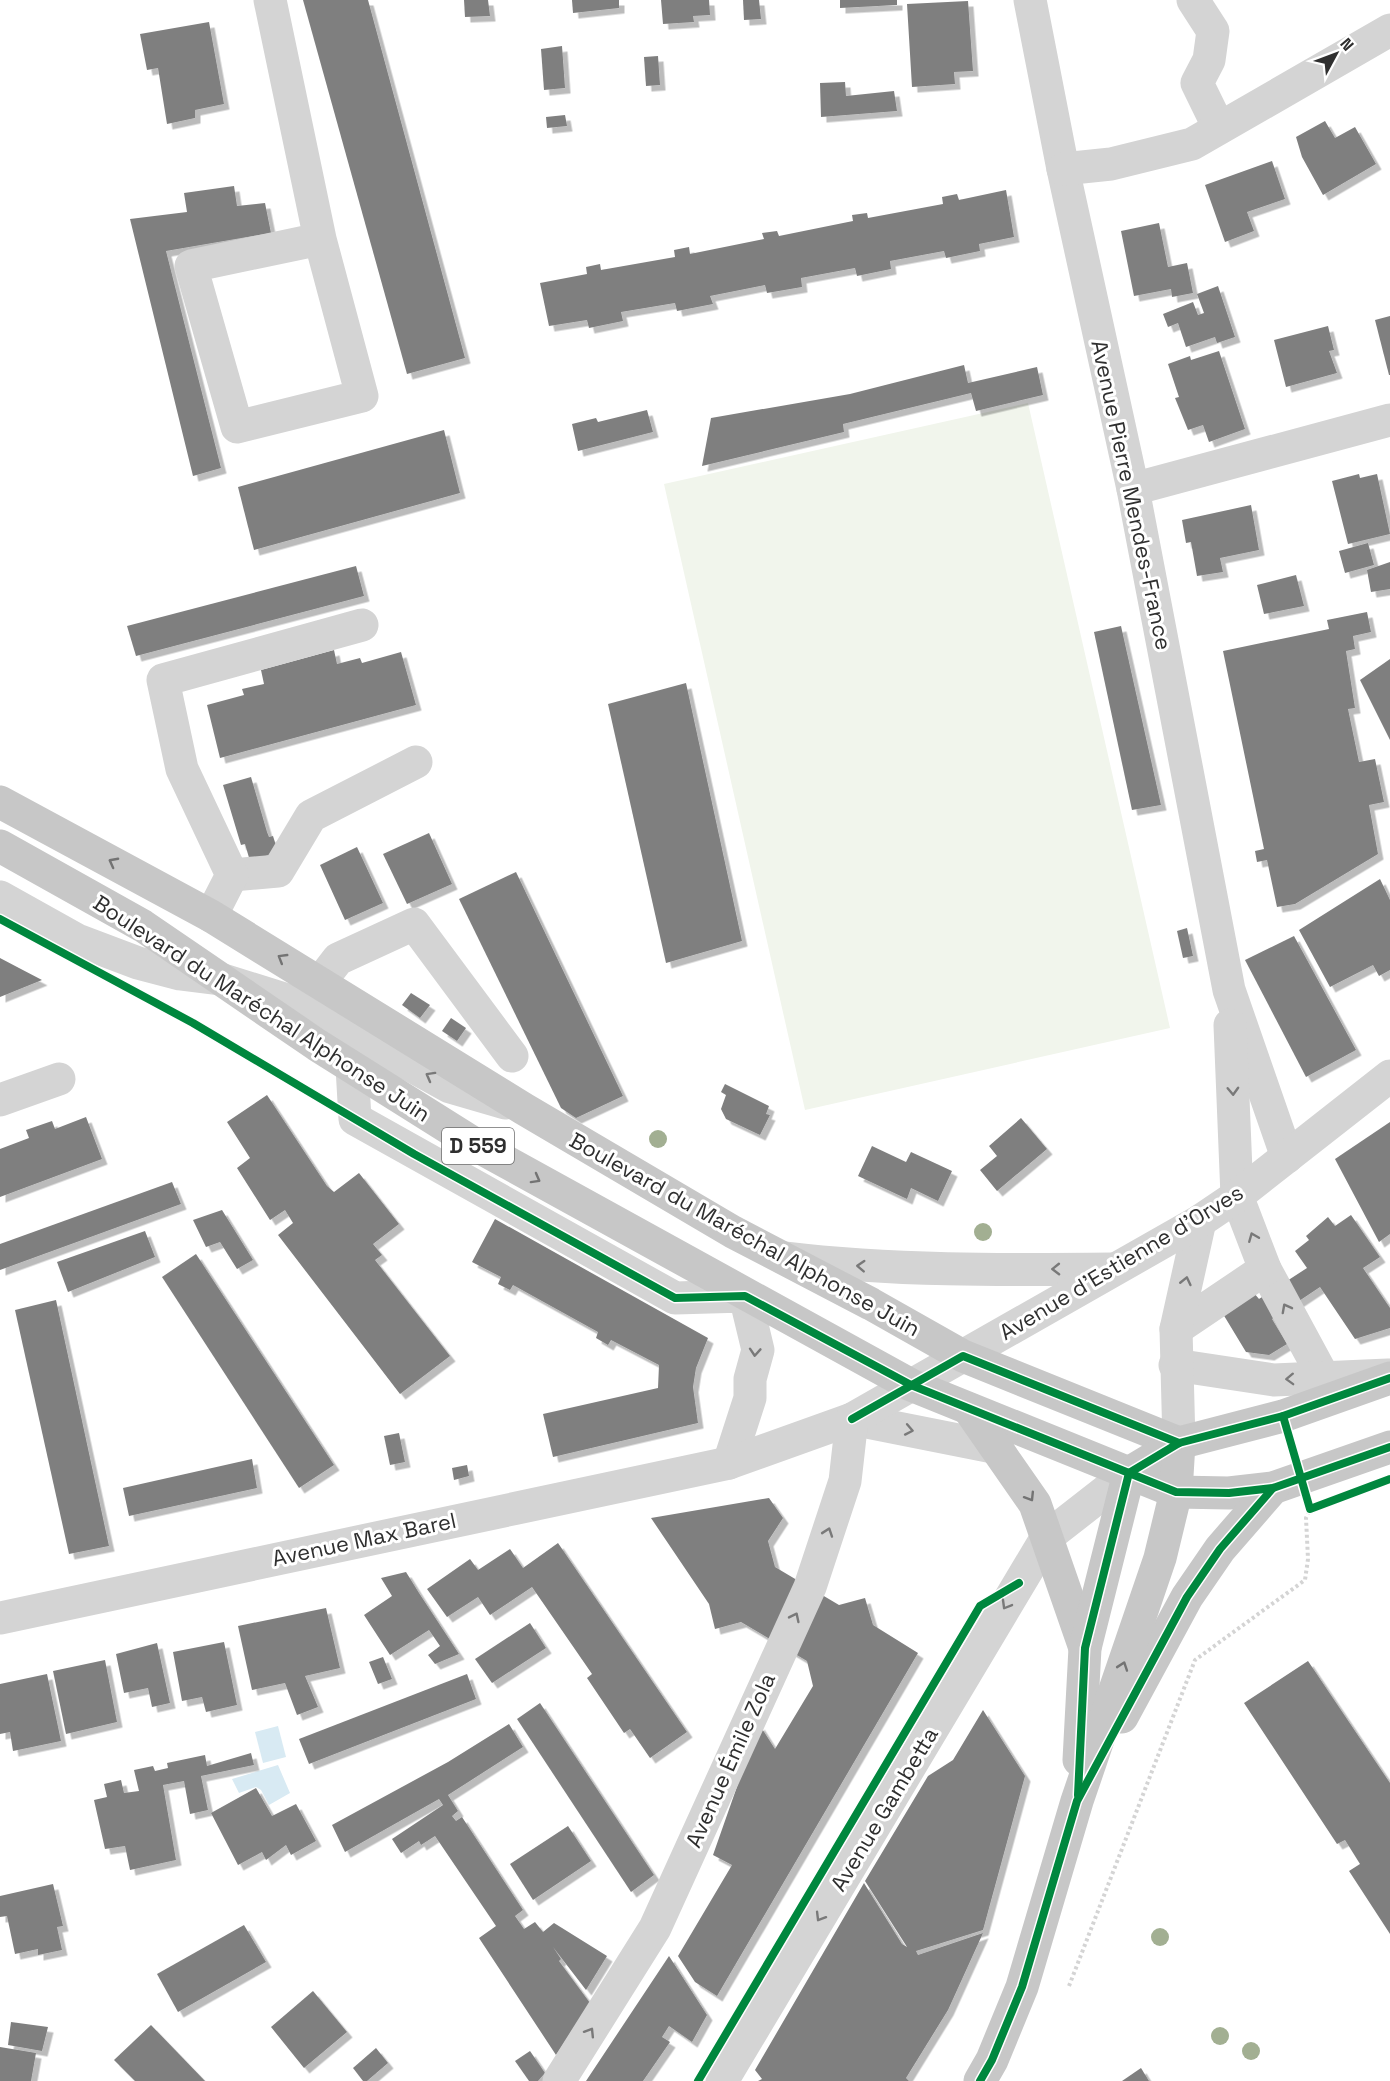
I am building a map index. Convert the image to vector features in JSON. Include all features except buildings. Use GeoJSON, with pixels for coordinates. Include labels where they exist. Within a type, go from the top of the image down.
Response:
{"type":"FeatureCollection","features":[{"type":"Feature","properties":{"kind":"main road","name":"Boulevard du Maréchal Alphonse Juin"},"geometry":{"type":"LineString","coordinates":[[0,802],[211,916],[321,981],[524,1109],[780,1257],[871,1304],[963,1356]]}},
{"type":"Feature","properties":{"kind":"main road","name":"Boulevard du Maréchal Alphonse Juin"},"geometry":{"type":"LineString","coordinates":[[0,846],[143,926],[352,1067],[481,1148],[745,1296],[912,1385],[968,1408]]}},
{"type":"Feature","properties":{"kind":"main road","name":"D 559"},"geometry":{"type":"LineString","coordinates":[[963,1356],[1179,1443]]}},
{"type":"Feature","properties":{"kind":"main road"},"geometry":{"type":"LineString","coordinates":[[1077,1801],[1085,1648],[1129,1473],[1179,1443],[1283,1416],[1390,1376]]}},
{"type":"Feature","properties":{"kind":"main road","name":"D 559"},"geometry":{"type":"LineString","coordinates":[[968,1408],[1176,1492],[1229,1493],[1273,1488],[1390,1447]]}},
{"type":"Feature","properties":{"kind":"main road"},"geometry":{"type":"LineString","coordinates":[[968,1408],[1035,1504],[1085,1648]]}},
{"type":"Feature","properties":{"kind":"main road"},"geometry":{"type":"LineString","coordinates":[[980,2081],[992,2060],[1022,1987],[1077,1801],[1160,1558],[1176,1492],[1179,1443]]}},
{"type":"Feature","properties":{"kind":"main road"},"geometry":{"type":"LineString","coordinates":[[1077,1801],[1187,1597],[1220,1550],[1273,1488]]}},
{"type":"Feature","properties":{"kind":"street"},"geometry":{"type":"LineString","coordinates":[[270,0],[320,239],[362,396],[237,427],[190,266],[320,239]]}},
{"type":"Feature","properties":{"kind":"street","name":"Avenue Pierre Mendes-France"},"geometry":{"type":"LineString","coordinates":[[1030,0],[1063,169],[1133,489],[1229,990]]}},
{"type":"Feature","properties":{"kind":"street"},"geometry":{"type":"LineString","coordinates":[[1193,0],[1214,31],[1209,60],[1197,84],[1219,128]]}},
{"type":"Feature","properties":{"kind":"street"},"geometry":{"type":"LineString","coordinates":[[1063,169],[1111,164],[1192,144],[1390,30]]}},
{"type":"Feature","properties":{"kind":"street"},"geometry":{"type":"LineString","coordinates":[[1133,489],[1390,420]]}},
{"type":"Feature","properties":{"kind":"street"},"geometry":{"type":"LineString","coordinates":[[232,875],[182,770],[163,680],[362,625]]}},
{"type":"Feature","properties":{"kind":"street"},"geometry":{"type":"LineString","coordinates":[[232,875],[278,871],[311,816],[416,762]]}},
{"type":"Feature","properties":{"kind":"street"},"geometry":{"type":"LineString","coordinates":[[211,916],[232,875]]}},
{"type":"Feature","properties":{"kind":"street"},"geometry":{"type":"LineString","coordinates":[[0,897],[77,940],[180,974],[220,979],[300,1004],[450,1087],[524,1109]]}},
{"type":"Feature","properties":{"kind":"street"},"geometry":{"type":"LineString","coordinates":[[321,981],[338,959],[414,924],[512,1056]]}},
{"type":"Feature","properties":{"kind":"street"},"geometry":{"type":"LineString","coordinates":[[1229,990],[1287,1157]]}},
{"type":"Feature","properties":{"kind":"street"},"geometry":{"type":"LineString","coordinates":[[1229,990],[1237,1197],[1265,1269],[1324,1378]]}},
{"type":"Feature","properties":{"kind":"street","name":"Avenue d'Estienne d'Orves"},"geometry":{"type":"LineString","coordinates":[[963,1356],[1200,1221],[1237,1197],[1390,1076]]}},
{"type":"Feature","properties":{"kind":"street"},"geometry":{"type":"LineString","coordinates":[[0,1100],[59,1079]]}},
{"type":"Feature","properties":{"kind":"street"},"geometry":{"type":"LineString","coordinates":[[1179,1443],[1175,1365],[1176,1329],[1200,1221]]}},
{"type":"Feature","properties":{"kind":"street"},"geometry":{"type":"LineString","coordinates":[[780,1257],[842,1265],[932,1269],[1114,1269]]}},
{"type":"Feature","properties":{"kind":"street"},"geometry":{"type":"LineString","coordinates":[[1176,1329],[1265,1269]]}},
{"type":"Feature","properties":{"kind":"street"},"geometry":{"type":"LineString","coordinates":[[729,1462],[750,1398],[750,1379],[758,1350],[745,1296]]}},
{"type":"Feature","properties":{"kind":"street"},"geometry":{"type":"LineString","coordinates":[[963,1356],[961,1383],[968,1408]]}},
{"type":"Feature","properties":{"kind":"street","name":"Avenue Max Barel"},"geometry":{"type":"LineString","coordinates":[[0,1618],[729,1462],[852,1419],[963,1356]]}},
{"type":"Feature","properties":{"kind":"street"},"geometry":{"type":"LineString","coordinates":[[1175,1365],[1274,1380],[1390,1376]]}},
{"type":"Feature","properties":{"kind":"street"},"geometry":{"type":"LineString","coordinates":[[852,1419],[998,1448]]}},
{"type":"Feature","properties":{"kind":"street","name":"Avenue Émile Zola"},"geometry":{"type":"LineString","coordinates":[[559,2081],[655,1928],[810,1587],[845,1481],[852,1419]]}},
{"type":"Feature","properties":{"kind":"street"},"geometry":{"type":"LineString","coordinates":[[1047,1537],[1129,1473]]}},
{"type":"Feature","properties":{"kind":"street","name":"Avenue Gambetta"},"geometry":{"type":"LineString","coordinates":[[722,2081],[1047,1537]]}},
{"type":"Feature","properties":{"kind":"path"},"geometry":{"type":"LineString","coordinates":[[1069,1986],[1195,1660],[1305,1580],[1308,1559],[1306,1518],[1310,1509]]}},
{"type":"Feature","properties":{"kind":"shaded area"},"geometry":{"type":"Polygon","coordinates":[[[1028,403],[1170,1028],[805,1110],[664,484],[1028,403]]]}},
{"type":"Feature","properties":{"kind":"shaded area"},"geometry":{"type":"Polygon","coordinates":[[[278,1726],[286,1757],[263,1763],[255,1732],[278,1726]]]}},
{"type":"Feature","properties":{"kind":"shaded area"},"geometry":{"type":"Polygon","coordinates":[[[278,1765],[290,1793],[269,1805],[261,1790],[256,1787],[239,1793],[232,1779],[278,1765]]]}},
{"type":"Feature","properties":{"kind":"cycle path"},"geometry":{"type":"LineString","coordinates":[[0,919],[193,1023],[414,1154],[675,1298],[745,1296],[911,1385],[1176,1492],[1229,1493],[1273,1488],[1390,1447]]}},
{"type":"Feature","properties":{"kind":"cycle path"},"geometry":{"type":"LineString","coordinates":[[852,1419],[963,1356],[1179,1443]]}},
{"type":"Feature","properties":{"kind":"cycle path"},"geometry":{"type":"LineString","coordinates":[[1078,1795],[1085,1648],[1129,1473],[1179,1443],[1283,1416],[1390,1378]]}},
{"type":"Feature","properties":{"kind":"cycle path"},"geometry":{"type":"LineString","coordinates":[[1283,1416],[1310,1509],[1390,1479]]}},
{"type":"Feature","properties":{"kind":"cycle path"},"geometry":{"type":"LineString","coordinates":[[980,2081],[992,2060],[1022,1987],[1077,1801],[1187,1597],[1220,1549],[1273,1488]]}},
{"type":"Feature","properties":{"kind":"cycle path"},"geometry":{"type":"LineString","coordinates":[[698,2081],[980,1606],[1019,1583]]}}]}
